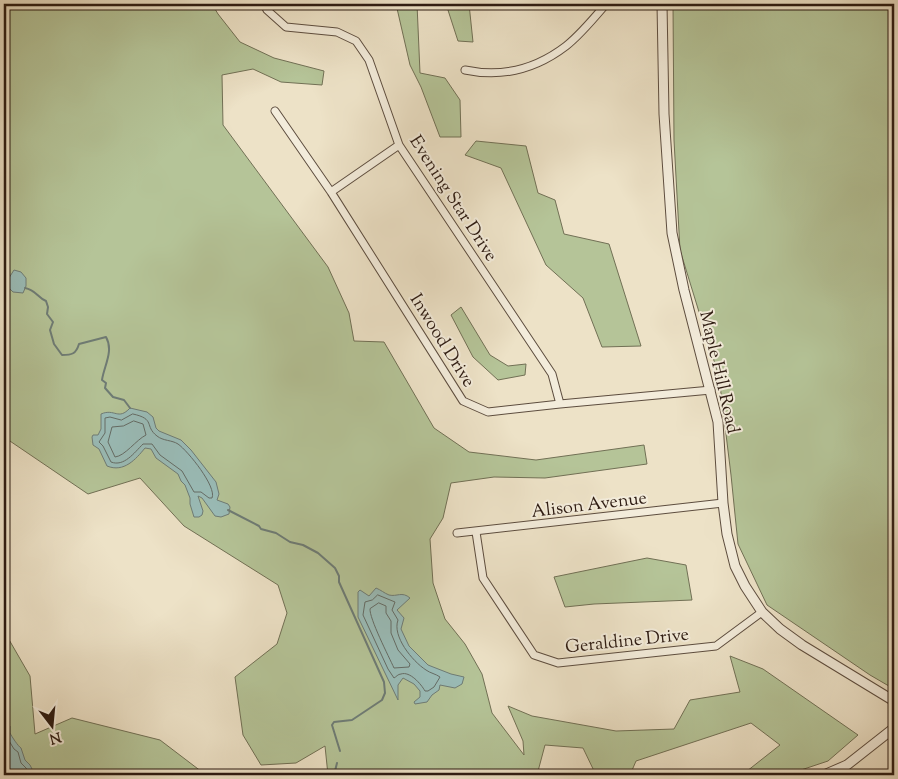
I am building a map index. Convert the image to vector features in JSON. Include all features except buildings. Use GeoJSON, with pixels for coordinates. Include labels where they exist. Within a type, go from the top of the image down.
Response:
{"type":"FeatureCollection","features":[{"type":"Feature","properties":{"kind":"street","name":"Evening Star Drive"},"geometry":{"type":"LineString","coordinates":[[264,4],[267,10],[286,27],[337,32],[356,41],[369,60],[399,145],[552,374],[560,404]]}},
{"type":"Feature","properties":{"kind":"street"},"geometry":{"type":"LineString","coordinates":[[466,70],[483,74],[505,73],[544,60],[567,45],[606,4]]}},
{"type":"Feature","properties":{"kind":"street","name":"Maple Hill Road"},"geometry":{"type":"LineString","coordinates":[[662,4],[664,114],[672,233],[684,290],[718,422],[727,534],[735,566],[762,612],[780,629],[802,645],[894,701]]}},
{"type":"Feature","properties":{"kind":"street","name":"Inwood Drive"},"geometry":{"type":"LineString","coordinates":[[275,111],[331,192],[463,401],[488,412],[711,390]]}},
{"type":"Feature","properties":{"kind":"street"},"geometry":{"type":"LineString","coordinates":[[331,192],[399,145]]}},
{"type":"Feature","properties":{"kind":"street","name":"Alison Avenue"},"geometry":{"type":"LineString","coordinates":[[457,533],[724,503]]}},
{"type":"Feature","properties":{"kind":"street","name":"Geraldine Drive"},"geometry":{"type":"LineString","coordinates":[[476,532],[483,578],[534,655],[558,663],[716,646],[762,612]]}},
{"type":"Feature","properties":{"kind":"street"},"geometry":{"type":"LineString","coordinates":[[824,775],[847,765],[894,728]]}},
{"type":"Feature","properties":{"kind":"green space"},"geometry":{"type":"Polygon","coordinates":[[[4,4],[212,4],[240,42],[274,58],[324,71],[322,85],[281,82],[253,69],[222,75],[223,125],[328,267],[349,313],[354,341],[384,342],[434,428],[469,452],[536,460],[644,445],[647,464],[545,478],[494,477],[451,483],[443,518],[430,539],[433,583],[445,619],[465,644],[482,674],[492,713],[524,755],[523,741],[508,706],[532,716],[616,731],[674,729],[690,700],[740,692],[730,656],[763,669],[858,735],[828,761],[786,775],[742,775],[780,745],[751,723],[636,761],[630,775],[596,775],[583,748],[545,745],[537,775],[328,775],[325,746],[296,763],[261,765],[243,735],[235,677],[277,644],[287,613],[278,585],[184,526],[140,478],[88,494],[4,437],[4,4]]]}},
{"type":"Feature","properties":{"kind":"green space"},"geometry":{"type":"Polygon","coordinates":[[[396,4],[417,4],[420,73],[445,78],[460,100],[461,137],[440,137],[421,87],[410,65],[396,4]]]}},
{"type":"Feature","properties":{"kind":"green space"},"geometry":{"type":"Polygon","coordinates":[[[446,4],[469,4],[473,42],[458,41],[446,4]]]}},
{"type":"Feature","properties":{"kind":"green space"},"geometry":{"type":"Polygon","coordinates":[[[673,4],[894,4],[894,689],[870,675],[767,605],[738,544],[719,377],[680,250],[674,140],[673,4]]]}},
{"type":"Feature","properties":{"kind":"green space"},"geometry":{"type":"Polygon","coordinates":[[[476,141],[526,146],[538,193],[555,200],[564,234],[609,244],[641,346],[602,347],[583,298],[546,265],[501,168],[465,155],[476,141]]]}},
{"type":"Feature","properties":{"kind":"green space"},"geometry":{"type":"Polygon","coordinates":[[[461,307],[490,355],[508,366],[526,364],[525,375],[498,380],[473,357],[451,315],[461,307]]]}},
{"type":"Feature","properties":{"kind":"green space"},"geometry":{"type":"Polygon","coordinates":[[[647,558],[686,565],[692,600],[565,607],[554,577],[647,558]]]}},
{"type":"Feature","properties":{"kind":"green space"},"geometry":{"type":"Polygon","coordinates":[[[4,631],[30,676],[35,734],[72,718],[160,740],[206,775],[4,775],[4,631]]]}},
{"type":"Feature","properties":{"kind":"water"},"geometry":{"type":"Polygon","coordinates":[[[14,270],[21,272],[26,278],[26,286],[23,293],[13,292],[7,286],[7,281],[14,270]]]}},
{"type":"Feature","properties":{"kind":"water"},"geometry":{"type":"Polygon","coordinates":[[[130,408],[147,412],[153,417],[156,428],[159,431],[181,440],[191,450],[216,482],[219,494],[217,500],[228,504],[230,507],[229,514],[221,517],[215,516],[202,498],[198,496],[203,511],[199,517],[194,517],[185,485],[178,474],[156,458],[151,449],[145,448],[129,464],[119,468],[107,466],[99,449],[93,445],[92,437],[93,435],[98,435],[101,429],[101,414],[110,412],[122,414],[130,408]]]}},
{"type":"Feature","properties":{"kind":"water"},"geometry":{"type":"Polygon","coordinates":[[[376,588],[389,595],[404,595],[410,598],[397,610],[404,618],[401,629],[409,646],[428,665],[464,677],[462,684],[455,688],[440,685],[439,690],[427,702],[415,704],[414,702],[420,697],[420,691],[414,684],[403,678],[398,685],[398,700],[358,617],[358,592],[360,590],[369,596],[376,588]]]}},
{"type":"Feature","properties":{"kind":"water"},"geometry":{"type":"Polygon","coordinates":[[[4,723],[10,726],[10,733],[21,748],[25,760],[35,775],[4,775],[4,723]]]}},
{"type":"Feature","properties":{"kind":"waterway"},"geometry":{"type":"LineString","coordinates":[[25,288],[32,290],[46,301],[48,307],[47,314],[53,322],[50,330],[54,344],[62,355],[73,353],[79,344],[106,337],[109,353],[102,380],[106,383],[105,388],[113,397],[124,400],[130,408]]}},
{"type":"Feature","properties":{"kind":"waterway"},"geometry":{"type":"LineString","coordinates":[[228,510],[259,526],[261,529],[276,533],[290,542],[303,545],[318,553],[335,568],[339,576],[339,582],[384,682],[385,693],[382,700],[352,720],[334,722],[332,725],[340,751]]}},
{"type":"Feature","properties":{"kind":"waterway"},"geometry":{"type":"LineString","coordinates":[[334,775],[337,763]]}}]}
